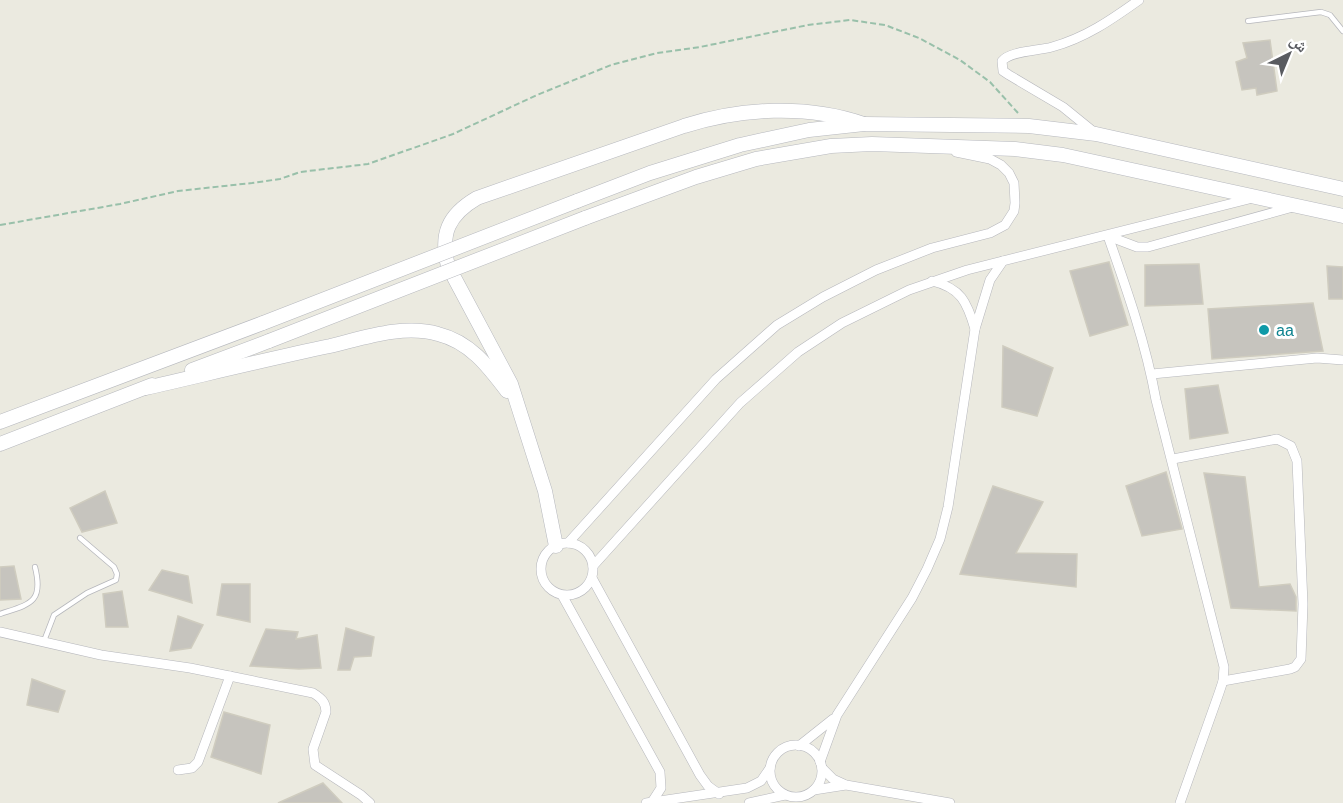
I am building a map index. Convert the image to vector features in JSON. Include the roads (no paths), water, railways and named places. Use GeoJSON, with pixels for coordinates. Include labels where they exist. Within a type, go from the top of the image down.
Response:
{"type":"FeatureCollection","features":[{"type":"Feature","properties":{"kind":"main road"},"geometry":{"type":"LineString","coordinates":[[562,545],[517,403],[502,366],[448,267],[445,254],[447,228],[459,211],[486,194],[714,117],[744,113],[807,112],[836,115],[864,124]]}},
{"type":"Feature","properties":{"kind":"main road"},"geometry":{"type":"LineString","coordinates":[[0,422],[660,170],[740,145],[809,130],[864,124],[1029,126],[1096,134],[1343,189]]}},
{"type":"Feature","properties":{"kind":"main road"},"geometry":{"type":"LineString","coordinates":[[0,444],[585,218],[696,177],[780,154],[831,146],[872,144],[1015,149],[1063,155],[1147,172],[1294,207],[1343,216]]}},
{"type":"Feature","properties":{"kind":"main road"},"geometry":{"type":"LineString","coordinates":[[1147,172],[1151,146]]}},
{"type":"Feature","properties":{"kind":"main road"},"geometry":{"type":"LineString","coordinates":[[146,388],[391,333],[423,331],[453,339],[467,347],[480,357],[517,403]]}},
{"type":"Feature","properties":{"kind":"street"},"geometry":{"type":"LineString","coordinates":[[1096,134],[1063,107],[1009,75],[1003,70],[1002,61],[1013,54],[1043,50],[1088,34],[1139,0]]}},
{"type":"Feature","properties":{"kind":"street"},"geometry":{"type":"LineString","coordinates":[[562,545],[716,379],[777,325],[822,297],[876,270],[932,248],[990,233],[1005,225],[1014,211],[1015,203],[1014,183],[1009,174],[1001,165],[990,159],[936,146]]}},
{"type":"Feature","properties":{"kind":"street"},"geometry":{"type":"LineString","coordinates":[[593,566],[740,403],[778,368],[842,323],[886,300],[932,281],[1259,197]]}},
{"type":"Feature","properties":{"kind":"street"},"geometry":{"type":"LineString","coordinates":[[1108,236],[1127,244],[1148,247],[1294,207]]}},
{"type":"Feature","properties":{"kind":"street"},"geometry":{"type":"LineString","coordinates":[[1108,236],[1152,374],[1159,411],[1222,659],[1223,681],[1180,803]]}},
{"type":"Feature","properties":{"kind":"street"},"geometry":{"type":"LineString","coordinates":[[799,746],[837,715],[912,598],[927,570],[940,539],[948,507],[975,329],[990,280],[1003,261]]}},
{"type":"Feature","properties":{"kind":"street"},"geometry":{"type":"LineString","coordinates":[[932,281],[951,288],[959,294],[966,303],[975,329]]}},
{"type":"Feature","properties":{"kind":"street"},"geometry":{"type":"LineString","coordinates":[[1152,374],[1317,358],[1343,360]]}},
{"type":"Feature","properties":{"kind":"street"},"geometry":{"type":"LineString","coordinates":[[1173,459],[1277,439],[1291,446],[1297,461],[1302,604],[1301,659],[1295,667],[1290,669],[1223,681]]}},
{"type":"Feature","properties":{"kind":"street"},"geometry":{"type":"LineString","coordinates":[[562,595],[583,590],[592,578],[593,566],[584,550],[577,545],[562,545],[548,551],[541,568],[543,577],[547,585],[562,595],[660,772],[660,788],[649,802]]}},
{"type":"Feature","properties":{"kind":"street"},"geometry":{"type":"LineString","coordinates":[[592,578],[700,775],[708,786],[719,794]]}},
{"type":"Feature","properties":{"kind":"street"},"geometry":{"type":"LineString","coordinates":[[0,632],[101,655],[190,668],[312,693],[326,706],[313,749],[315,765],[370,803]]}},
{"type":"Feature","properties":{"kind":"street"},"geometry":{"type":"LineString","coordinates":[[178,770],[192,768],[198,762],[230,676]]}},
{"type":"Feature","properties":{"kind":"street"},"geometry":{"type":"LineString","coordinates":[[807,803],[819,784],[821,765],[837,715]]}},
{"type":"Feature","properties":{"kind":"street"},"geometry":{"type":"LineString","coordinates":[[649,802],[719,794],[754,785],[766,775],[777,753],[791,746],[799,746],[815,754],[833,778],[846,785],[950,803]]}},
{"type":"Feature","properties":{"kind":"street"},"geometry":{"type":"LineString","coordinates":[[770,768],[773,784],[788,798]]}},
{"type":"Feature","properties":{"kind":"street"},"geometry":{"type":"LineString","coordinates":[[749,803],[797,797],[813,791],[846,785]]}},
{"type":"Feature","properties":{"kind":"lane"},"geometry":{"type":"LineString","coordinates":[[1248,21],[1321,12],[1330,15],[1343,31]]}},
{"type":"Feature","properties":{"kind":"lane"},"geometry":{"type":"LineString","coordinates":[[44,641],[54,615],[87,593],[116,580],[117,574],[114,567],[80,538]]}},
{"type":"Feature","properties":{"kind":"lane"},"geometry":{"type":"LineString","coordinates":[[0,614],[27,605],[34,600],[38,594],[35,567]]}},
{"type":"Feature","properties":{"kind":"place","name":"aa"},"geometry":{"type":"Point","coordinates":[1264,330]}}]}
